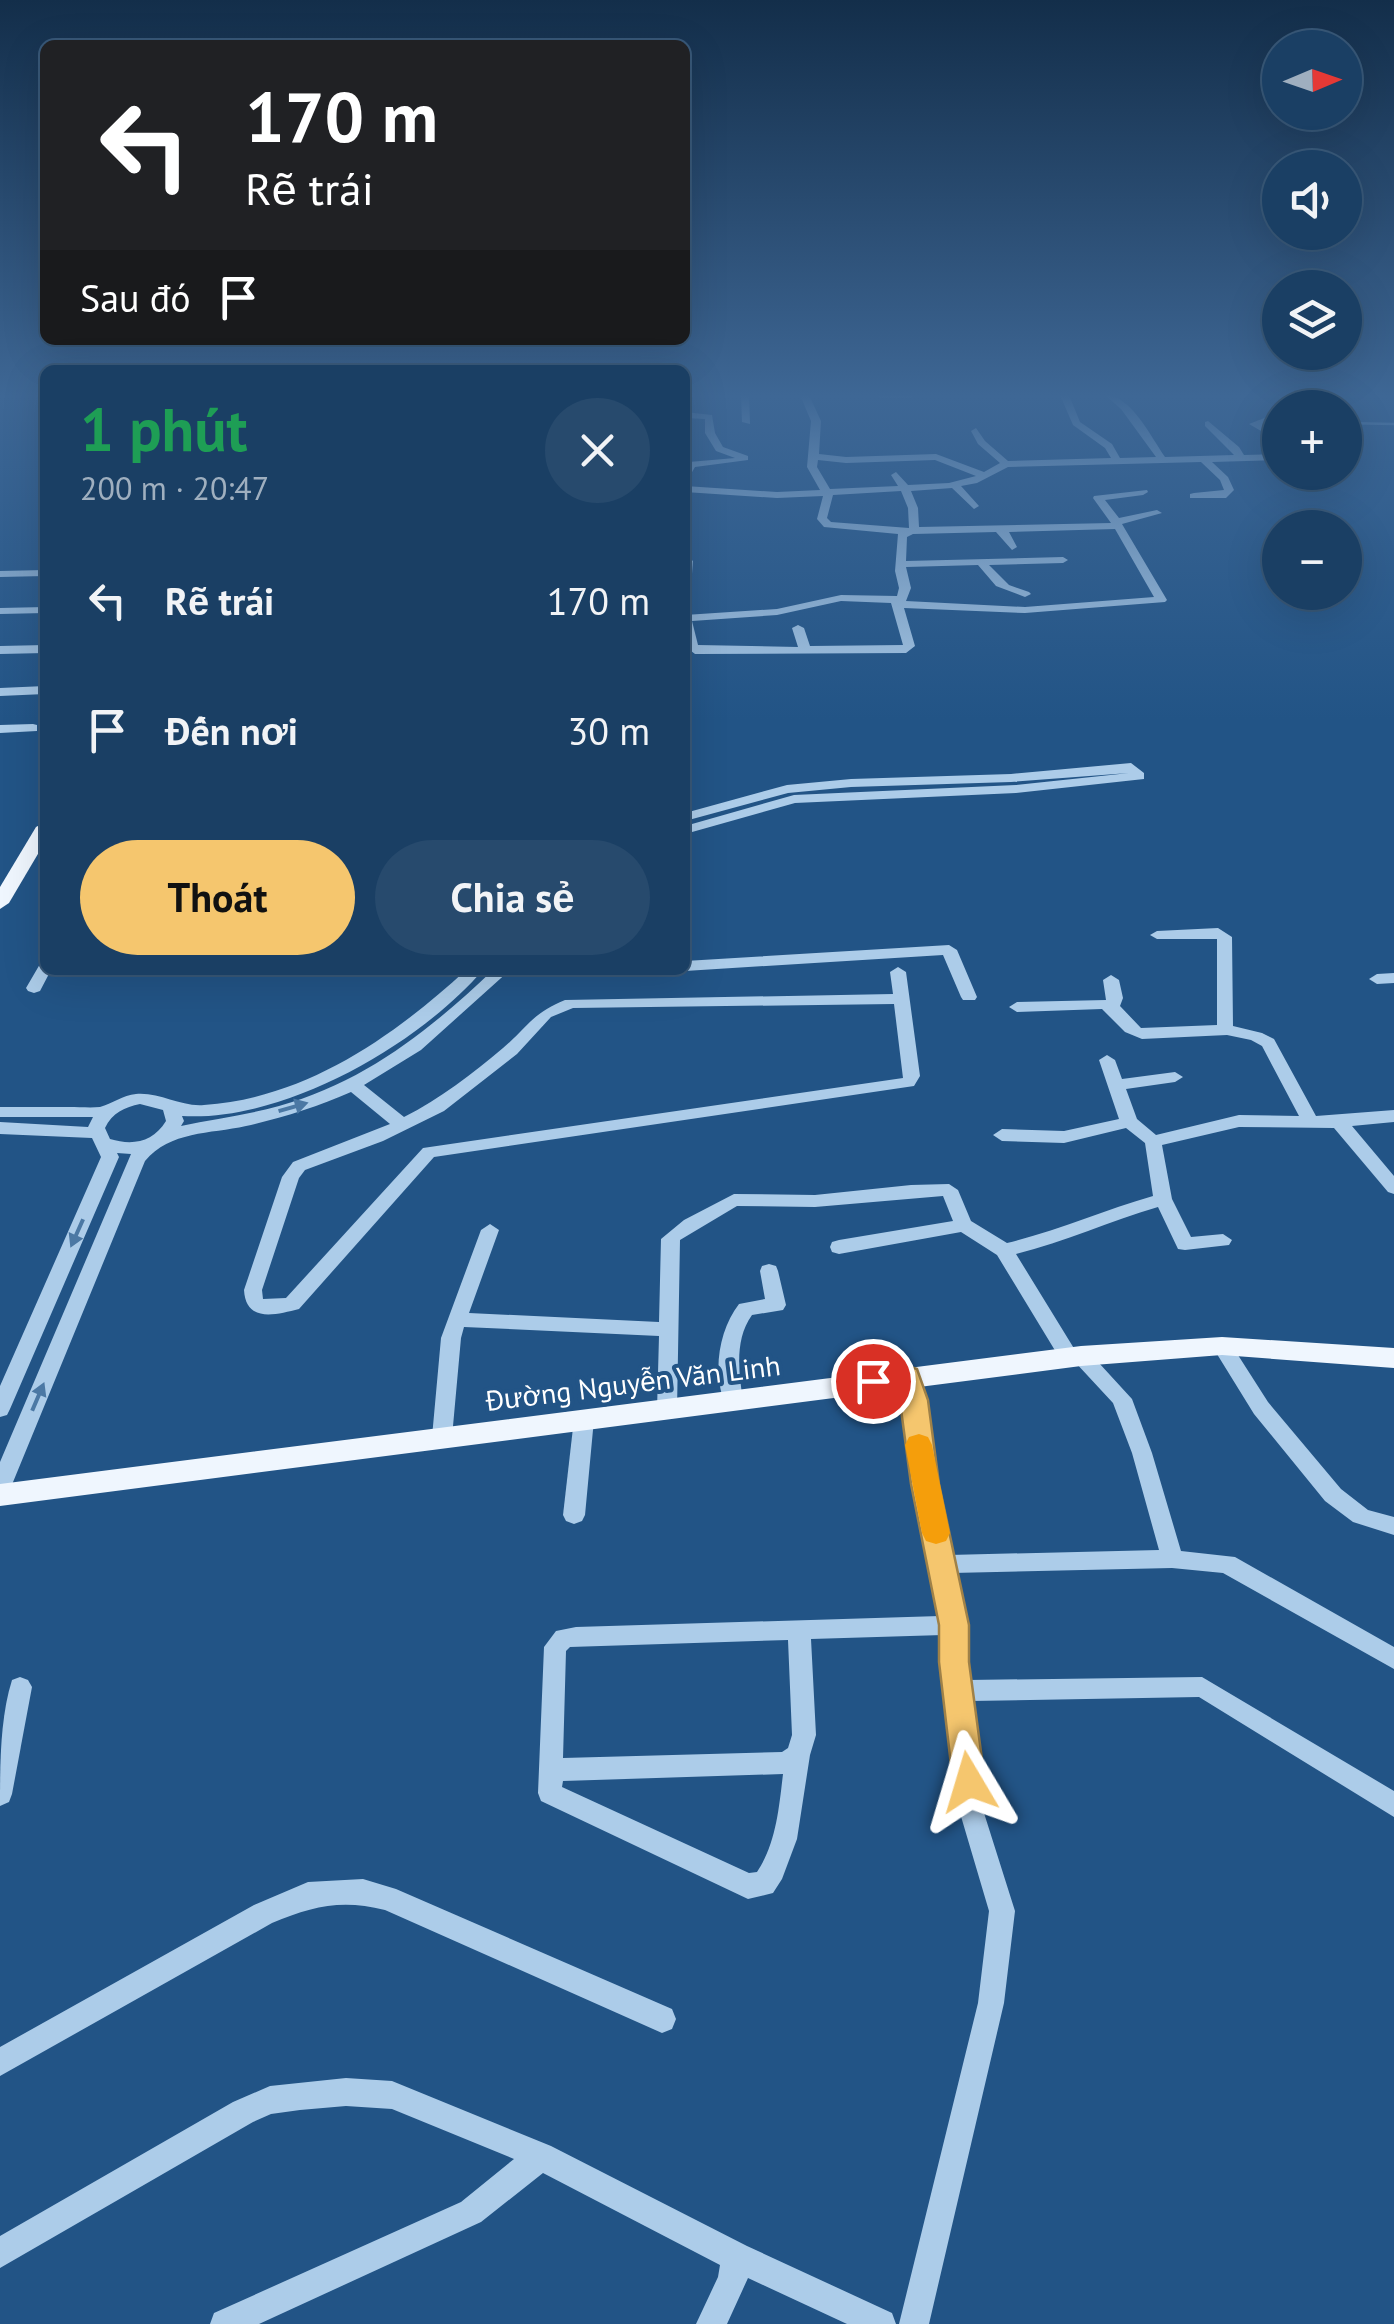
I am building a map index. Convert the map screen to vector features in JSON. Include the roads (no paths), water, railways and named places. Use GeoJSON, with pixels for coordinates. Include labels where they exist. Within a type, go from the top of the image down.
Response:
{"type":"FeatureCollection","features":[{"type":"Feature","properties":{"kind":"main road"},"geometry":{"type":"LineString","coordinates":[[0,902],[40,835]]}},
{"type":"Feature","properties":{"kind":"main road","name":"Đường Nguyễn Văn Linh"},"geometry":{"type":"LineString","coordinates":[[0,1495],[1075,1357],[1222,1346],[1394,1358]]}},
{"type":"Feature","properties":{"kind":"street"},"geometry":{"type":"LineString","coordinates":[[827,503],[822,519],[828,525],[914,529],[1116,524],[1157,513]]}},
{"type":"Feature","properties":{"kind":"street"},"geometry":{"type":"LineString","coordinates":[[911,503],[914,529]]}},
{"type":"Feature","properties":{"kind":"street"},"geometry":{"type":"LineString","coordinates":[[690,618],[777,612],[840,598],[1025,610],[1161,600],[1102,503]]}},
{"type":"Feature","properties":{"kind":"street"},"geometry":{"type":"LineString","coordinates":[[996,528],[1007,535],[1012,547]]}},
{"type":"Feature","properties":{"kind":"street"},"geometry":{"type":"LineString","coordinates":[[897,602],[905,593],[900,571],[902,536],[914,529]]}},
{"type":"Feature","properties":{"kind":"street"},"geometry":{"type":"LineString","coordinates":[[903,564],[1063,560]]}},
{"type":"Feature","properties":{"kind":"street"},"geometry":{"type":"LineString","coordinates":[[982,564],[993,580],[1012,592],[1025,594]]}},
{"type":"Feature","properties":{"kind":"street"},"geometry":{"type":"LineString","coordinates":[[0,574],[40,573]]}},
{"type":"Feature","properties":{"kind":"street"},"geometry":{"type":"LineString","coordinates":[[690,637],[692,647],[700,651],[906,649],[897,602]]}},
{"type":"Feature","properties":{"kind":"street"},"geometry":{"type":"LineString","coordinates":[[0,611],[40,610]]}},
{"type":"Feature","properties":{"kind":"street"},"geometry":{"type":"LineString","coordinates":[[798,628],[805,650]]}},
{"type":"Feature","properties":{"kind":"street"},"geometry":{"type":"LineString","coordinates":[[0,650],[40,649]]}},
{"type":"Feature","properties":{"kind":"street"},"geometry":{"type":"LineString","coordinates":[[0,692],[40,690]]}},
{"type":"Feature","properties":{"kind":"street"},"geometry":{"type":"LineString","coordinates":[[0,729],[33,728]]}},
{"type":"Feature","properties":{"kind":"street"},"geometry":{"type":"LineString","coordinates":[[690,816],[787,789],[852,783],[1011,778],[1131,767],[1139,776],[1016,789],[794,799],[690,829]]}},
{"type":"Feature","properties":{"kind":"street"},"geometry":{"type":"LineString","coordinates":[[1158,935],[1218,932],[1225,938],[1226,1031]]}},
{"type":"Feature","properties":{"kind":"street"},"geometry":{"type":"LineString","coordinates":[[690,966],[949,950],[969,996]]}},
{"type":"Feature","properties":{"kind":"street"},"geometry":{"type":"LineString","coordinates":[[898,972],[912,1059],[908,1082],[430,1152],[292,1304],[264,1308],[254,1302],[253,1290],[298,1166],[377,1137],[438,1106],[511,1050],[545,1014],[571,1003],[901,999]]}},
{"type":"Feature","properties":{"kind":"street"},"geometry":{"type":"LineString","coordinates":[[34,988],[41,975]]}},
{"type":"Feature","properties":{"kind":"street"},"geometry":{"type":"LineString","coordinates":[[0,1112],[106,1112],[140,1099],[188,1112],[248,1103],[318,1083],[374,1054],[470,975]]}},
{"type":"Feature","properties":{"kind":"street"},"geometry":{"type":"LineString","coordinates":[[0,1128],[100,1138],[126,1150],[187,1129],[246,1120],[328,1097],[390,1066],[454,1016],[497,975]]}},
{"type":"Feature","properties":{"kind":"street"},"geometry":{"type":"LineString","coordinates":[[1111,980],[1112,1006],[1129,1030],[1142,1034],[1252,1033],[1268,1043],[1310,1121]]}},
{"type":"Feature","properties":{"kind":"street"},"geometry":{"type":"LineString","coordinates":[[1017,1006],[1084,1002],[1112,1006]]}},
{"type":"Feature","properties":{"kind":"street"},"geometry":{"type":"LineString","coordinates":[[374,1054],[390,1066]]}},
{"type":"Feature","properties":{"kind":"street"},"geometry":{"type":"LineString","coordinates":[[1107,1060],[1129,1122],[1153,1141],[1163,1199],[1185,1244],[1223,1240]]}},
{"type":"Feature","properties":{"kind":"street"},"geometry":{"type":"LineString","coordinates":[[1118,1085],[1175,1078]]}},
{"type":"Feature","properties":{"kind":"street"},"geometry":{"type":"LineString","coordinates":[[353,1085],[400,1123]]}},
{"type":"Feature","properties":{"kind":"street"},"geometry":{"type":"LineString","coordinates":[[0,1487],[137,1160],[176,1121],[172,1109]]}},
{"type":"Feature","properties":{"kind":"street"},"geometry":{"type":"LineString","coordinates":[[0,1410],[110,1157],[100,1138],[106,1112]]}},
{"type":"Feature","properties":{"kind":"street"},"geometry":{"type":"LineString","coordinates":[[1153,1141],[1239,1121],[1339,1122],[1394,1116]]}},
{"type":"Feature","properties":{"kind":"street"},"geometry":{"type":"LineString","coordinates":[[1002,1135],[1064,1137],[1129,1122]]}},
{"type":"Feature","properties":{"kind":"street"},"geometry":{"type":"LineString","coordinates":[[1339,1122],[1394,1188]]}},
{"type":"Feature","properties":{"kind":"street"},"geometry":{"type":"LineString","coordinates":[[667,1410],[671,1236],[734,1200],[798,1202],[910,1189],[949,1190],[964,1225],[1004,1250],[1075,1357],[1122,1399],[1172,1559]]}},
{"type":"Feature","properties":{"kind":"street"},"geometry":{"type":"LineString","coordinates":[[1004,1250],[1055,1238],[1106,1216],[1163,1199]]}},
{"type":"Feature","properties":{"kind":"street"},"geometry":{"type":"LineString","coordinates":[[839,1247],[964,1225]]}},
{"type":"Feature","properties":{"kind":"street"},"geometry":{"type":"LineString","coordinates":[[442,1437],[450,1338],[490,1230]]}},
{"type":"Feature","properties":{"kind":"street"},"geometry":{"type":"LineString","coordinates":[[733,1400],[729,1375],[733,1332],[746,1309],[776,1305],[770,1271]]}},
{"type":"Feature","properties":{"kind":"street"},"geometry":{"type":"LineString","coordinates":[[456,1320],[666,1330]]}},
{"type":"Feature","properties":{"kind":"street"},"geometry":{"type":"LineString","coordinates":[[1222,1346],[1261,1408],[1333,1495],[1373,1522],[1394,1526]]}},
{"type":"Feature","properties":{"kind":"street"},"geometry":{"type":"LineString","coordinates":[[22,1358],[53,1360]]}},
{"type":"Feature","properties":{"kind":"street"},"geometry":{"type":"LineString","coordinates":[[908,1376],[954,1625],[972,1813],[1002,1912],[991,2003],[914,2324]]}},
{"type":"Feature","properties":{"kind":"street"},"geometry":{"type":"LineString","coordinates":[[574,1514],[584,1420]]}},
{"type":"Feature","properties":{"kind":"street"},"geometry":{"type":"LineString","coordinates":[[941,1564],[1172,1559],[1228,1564],[1394,1659]]}},
{"type":"Feature","properties":{"kind":"street"},"geometry":{"type":"LineString","coordinates":[[799,1628],[804,1735],[783,1846],[773,1874],[764,1884],[748,1886],[550,1793],[555,1647],[564,1638],[799,1628],[954,1625]]}},
{"type":"Feature","properties":{"kind":"street"},"geometry":{"type":"LineString","coordinates":[[0,1794],[20,1686]]}},
{"type":"Feature","properties":{"kind":"street"},"geometry":{"type":"LineString","coordinates":[[958,1691],[1202,1687],[1394,1804]]}},
{"type":"Feature","properties":{"kind":"street"},"geometry":{"type":"LineString","coordinates":[[551,1770],[771,1764],[785,1763],[798,1755]]}},
{"type":"Feature","properties":{"kind":"street"},"geometry":{"type":"LineString","coordinates":[[0,2062],[263,1914],[308,1895],[332,1892],[362,1892],[422,1910],[662,2018]]}},
{"type":"Feature","properties":{"kind":"street"},"geometry":{"type":"LineString","coordinates":[[0,2253],[270,2100],[346,2092],[392,2095],[541,2156],[736,2256],[881,2324]]}},
{"type":"Feature","properties":{"kind":"street"},"geometry":{"type":"LineString","coordinates":[[225,2324],[471,2212],[541,2156]]}},
{"type":"Feature","properties":{"kind":"street"},"geometry":{"type":"LineString","coordinates":[[711,2324],[732,2278],[736,2256]]}}]}
